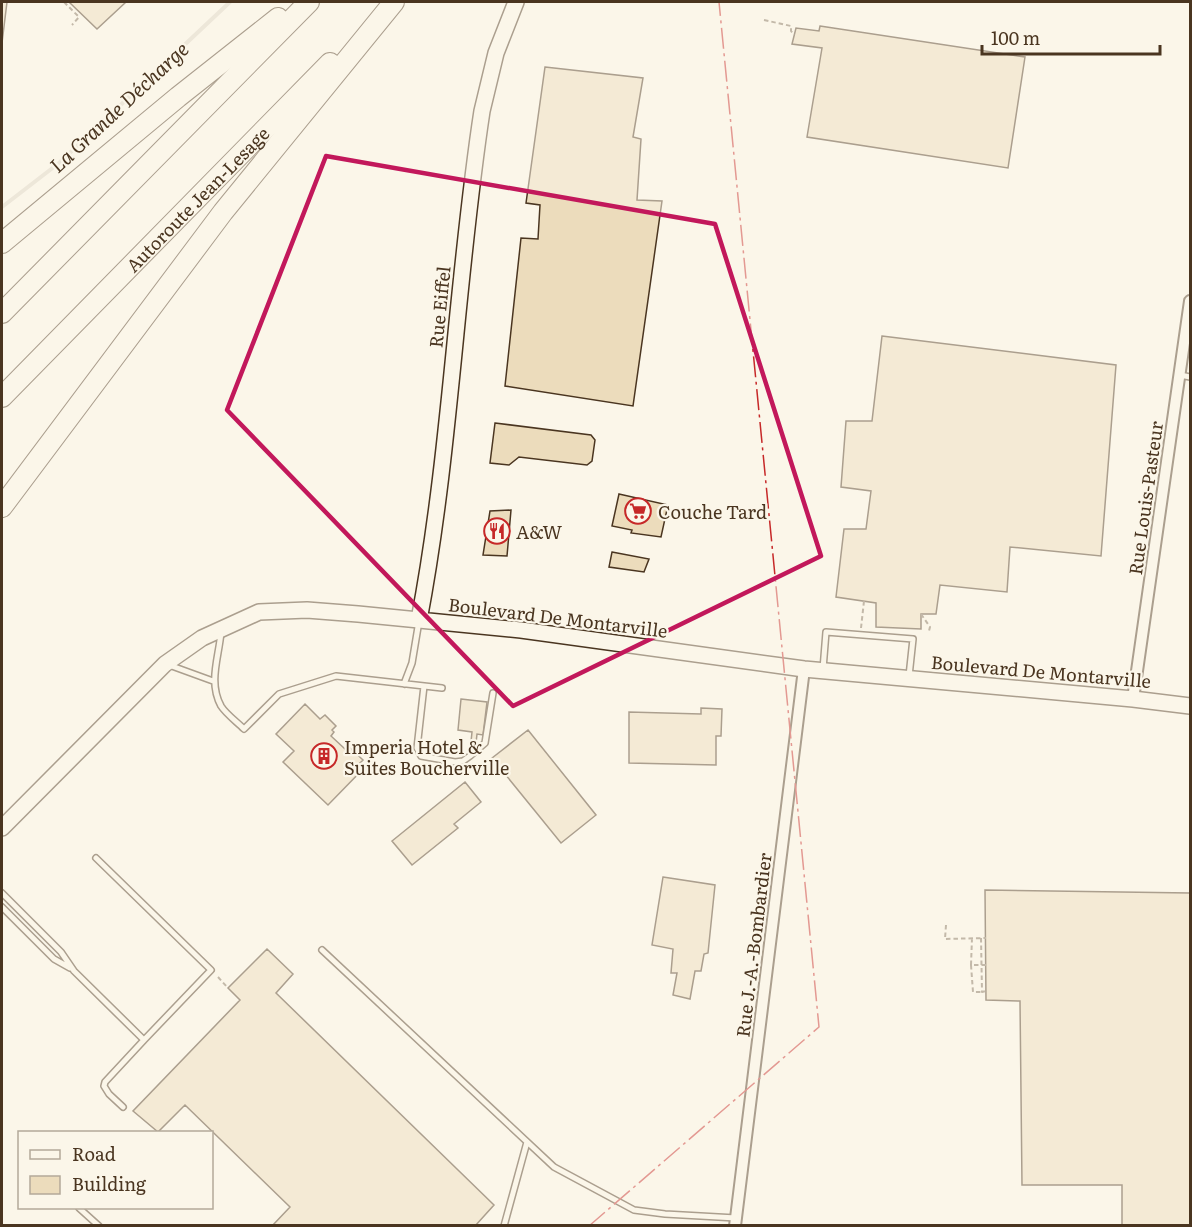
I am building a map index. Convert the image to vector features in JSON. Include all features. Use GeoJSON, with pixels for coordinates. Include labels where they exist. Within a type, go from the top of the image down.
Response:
{"type":"FeatureCollection","features":[{"type":"Feature","properties":{"kind":"highway"},"geometry":{"type":"LineString","coordinates":[[2,243],[178,97],[298,2]]}},
{"type":"Feature","properties":{"kind":"highway"},"geometry":{"type":"LineString","coordinates":[[2,313],[309,2]]}},
{"type":"Feature","properties":{"kind":"highway"},"geometry":{"type":"LineString","coordinates":[[2,507],[223,212],[392,2]]}},
{"type":"Feature","properties":{"kind":"highway","name":"Autoroute Jean-Lesage"},"geometry":{"type":"LineString","coordinates":[[2,397],[392,2]]}},
{"type":"Feature","properties":{"kind":"street","name":"Rue Eiffel"},"geometry":{"type":"LineString","coordinates":[[419,620],[440,477],[480,119],[496,53],[516,2]]}},
{"type":"Feature","properties":{"kind":"street","name":"Rue Louis-Pasteur"},"geometry":{"type":"LineString","coordinates":[[1133,699],[1185,376],[1191,301]]}},
{"type":"Feature","properties":{"kind":"street","name":"Boulevard De Montarville"},"geometry":{"type":"LineString","coordinates":[[3,826],[165,664],[202,638],[259,612],[307,610],[521,630],[804,669],[1191,706]]}},
{"type":"Feature","properties":{"kind":"street","name":"Rue J.-A.-Bombardier"},"geometry":{"type":"LineString","coordinates":[[736,1222],[804,669]]}},
{"type":"Feature","properties":{"kind":"lane"},"geometry":{"type":"LineString","coordinates":[[404,684],[412,663],[419,620]]}},
{"type":"Feature","properties":{"kind":"lane"},"geometry":{"type":"LineString","coordinates":[[221,629],[220,652],[213,681],[222,706],[244,729],[279,694],[336,676],[442,688]]}},
{"type":"Feature","properties":{"kind":"lane"},"geometry":{"type":"LineString","coordinates":[[823,670],[826,632],[860,634],[913,639],[909,678]]}},
{"type":"Feature","properties":{"kind":"lane"},"geometry":{"type":"LineString","coordinates":[[165,664],[213,681]]}},
{"type":"Feature","properties":{"kind":"lane"},"geometry":{"type":"LineString","coordinates":[[424,686],[418,753],[421,756],[455,762],[463,761],[485,742],[493,693]]}},
{"type":"Feature","properties":{"kind":"lane"},"geometry":{"type":"LineString","coordinates":[[96,858],[212,970],[105,1082],[106,1090],[123,1107]]}},
{"type":"Feature","properties":{"kind":"lane"},"geometry":{"type":"LineString","coordinates":[[2,893],[60,952],[74,971],[144,1040]]}},
{"type":"Feature","properties":{"kind":"lane"},"geometry":{"type":"LineString","coordinates":[[2,907],[54,959],[74,971]]}},
{"type":"Feature","properties":{"kind":"lane"},"geometry":{"type":"LineString","coordinates":[[322,950],[554,1167],[634,1210],[736,1222]]}},
{"type":"Feature","properties":{"kind":"lane"},"geometry":{"type":"LineString","coordinates":[[504,1226],[527,1142]]}},
{"type":"Feature","properties":{"kind":"lane"},"geometry":{"type":"LineString","coordinates":[[81,1209],[99,1226]]}},
{"type":"Feature","properties":{"kind":"path"},"geometry":{"type":"LineString","coordinates":[[64,2],[80,18],[72,25]]}},
{"type":"Feature","properties":{"kind":"path"},"geometry":{"type":"LineString","coordinates":[[764,21],[791,26],[791,31],[795,35]]}},
{"type":"Feature","properties":{"kind":"path"},"geometry":{"type":"LineString","coordinates":[[860,634],[864,601]]}},
{"type":"Feature","properties":{"kind":"path"},"geometry":{"type":"LineString","coordinates":[[921,614],[930,627],[929,631]]}},
{"type":"Feature","properties":{"kind":"path"},"geometry":{"type":"LineString","coordinates":[[946,925],[945,939],[986,938]]}},
{"type":"Feature","properties":{"kind":"path"},"geometry":{"type":"LineString","coordinates":[[972,938],[972,992],[986,991]]}},
{"type":"Feature","properties":{"kind":"path"},"geometry":{"type":"LineString","coordinates":[[981,938],[982,992]]}},
{"type":"Feature","properties":{"kind":"path"},"geometry":{"type":"LineString","coordinates":[[971,965],[986,965]]}},
{"type":"Feature","properties":{"kind":"path"},"geometry":{"type":"LineString","coordinates":[[212,970],[228,988]]}},
{"type":"Feature","properties":{"kind":"highlighted area"},"geometry":{"type":"Polygon","coordinates":[[[326,156],[715,224],[821,556],[513,706],[227,410],[326,156]]]}},
{"type":"Feature","properties":{"kind":"building"},"geometry":{"type":"Polygon","coordinates":[[[2,2],[7,2],[2,43],[2,2]]]}},
{"type":"Feature","properties":{"kind":"building"},"geometry":{"type":"Polygon","coordinates":[[[69,2],[126,2],[97,29],[69,2]]]}},
{"type":"Feature","properties":{"kind":"building"},"geometry":{"type":"Polygon","coordinates":[[[820,26],[1025,57],[1008,168],[807,137],[822,48],[792,44],[796,28],[819,31],[820,26]]]}},
{"type":"Feature","properties":{"kind":"building"},"geometry":{"type":"Polygon","coordinates":[[[545,67],[643,78],[633,137],[641,139],[637,200],[662,201],[633,406],[505,386],[521,238],[538,239],[540,205],[526,203],[545,67]]]}},
{"type":"Feature","properties":{"kind":"building"},"geometry":{"type":"Polygon","coordinates":[[[882,336],[1116,365],[1101,556],[1010,547],[1007,592],[940,585],[936,614],[921,614],[921,629],[876,627],[876,603],[836,597],[844,529],[866,529],[871,491],[841,487],[846,421],[872,421],[882,336]]]}},
{"type":"Feature","properties":{"kind":"building"},"geometry":{"type":"Polygon","coordinates":[[[495,423],[591,435],[595,440],[592,461],[587,465],[519,457],[509,465],[490,463],[495,423]]]}},
{"type":"Feature","properties":{"kind":"building"},"geometry":{"type":"Polygon","coordinates":[[[619,494],[668,505],[661,537],[631,533],[632,530],[612,526],[619,494]]]}},
{"type":"Feature","properties":{"kind":"building"},"geometry":{"type":"Polygon","coordinates":[[[511,510],[507,556],[483,555],[490,511],[511,510]]]}},
{"type":"Feature","properties":{"kind":"building"},"geometry":{"type":"Polygon","coordinates":[[[612,552],[649,559],[644,572],[609,567],[612,552]]]}},
{"type":"Feature","properties":{"kind":"building"},"geometry":{"type":"Polygon","coordinates":[[[461,699],[487,702],[483,735],[477,734],[476,743],[471,742],[472,732],[458,730],[461,699]]]}},
{"type":"Feature","properties":{"kind":"building","name":"Imperia Hotel & Suites Boucherville"},"geometry":{"type":"Polygon","coordinates":[[[305,704],[320,719],[325,715],[336,726],[331,736],[345,749],[348,746],[363,760],[359,764],[364,768],[328,805],[283,762],[294,751],[276,734],[305,704]]]}},
{"type":"Feature","properties":{"kind":"building"},"geometry":{"type":"Polygon","coordinates":[[[701,708],[722,709],[721,736],[716,736],[716,765],[629,763],[629,712],[701,714],[701,708]]]}},
{"type":"Feature","properties":{"kind":"building"},"geometry":{"type":"Polygon","coordinates":[[[528,730],[596,815],[561,843],[492,758],[528,730]]]}},
{"type":"Feature","properties":{"kind":"building"},"geometry":{"type":"Polygon","coordinates":[[[465,782],[481,802],[454,824],[458,828],[412,865],[392,841],[465,782]]]}},
{"type":"Feature","properties":{"kind":"building"},"geometry":{"type":"Polygon","coordinates":[[[663,877],[715,885],[708,953],[704,954],[701,971],[695,971],[690,999],[673,995],[677,973],[671,973],[673,949],[652,945],[663,877]]]}},
{"type":"Feature","properties":{"kind":"building"},"geometry":{"type":"Polygon","coordinates":[[[985,890],[1190,893],[1190,1226],[1122,1226],[1122,1185],[1022,1185],[1020,1001],[986,1000],[985,890]]]}},
{"type":"Feature","properties":{"kind":"building"},"geometry":{"type":"Polygon","coordinates":[[[267,949],[293,974],[276,993],[494,1205],[475,1226],[272,1226],[290,1207],[185,1105],[159,1131],[133,1111],[240,1000],[228,988],[267,949]]]}},
{"type":"Feature","properties":{"kind":"waterway","name":"La Grande Décharge"},"geometry":{"type":"LineString","coordinates":[[2,207],[59,163],[230,2]]}},
{"type":"Feature","properties":{"kind":"power"},"geometry":{"type":"LineString","coordinates":[[589,1226],[819,1027],[719,2]]}},
{"type":"Feature","properties":{"kind":"place","name":"Couche Tard"},"geometry":{"type":"Point","coordinates":[638,511]}},
{"type":"Feature","properties":{"kind":"place","name":"A&W"},"geometry":{"type":"Point","coordinates":[497,531]}},
{"type":"Feature","properties":{"kind":"place","name":"Imperia Hotel & Suites Boucherville"},"geometry":{"type":"Point","coordinates":[324,756]}}]}
